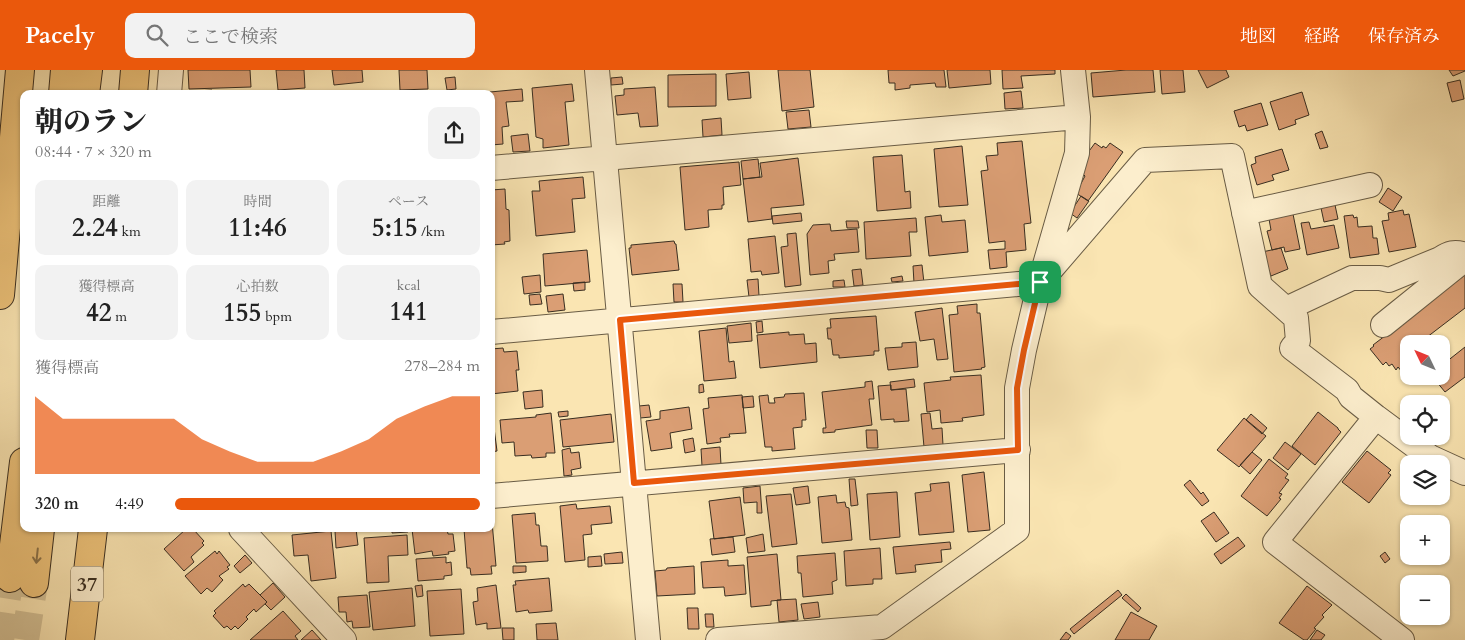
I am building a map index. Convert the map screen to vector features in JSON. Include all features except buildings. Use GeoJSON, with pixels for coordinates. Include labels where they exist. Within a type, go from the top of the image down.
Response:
{"type":"FeatureCollection","features":[{"type":"Feature","properties":{"kind":"main road"},"geometry":{"type":"LineString","coordinates":[[0,295],[20,70]]}},
{"type":"Feature","properties":{"kind":"main road"},"geometry":{"type":"LineString","coordinates":[[63,90],[65,70]]}},
{"type":"Feature","properties":{"kind":"main road"},"geometry":{"type":"LineString","coordinates":[[86,90],[88,70]]}},
{"type":"Feature","properties":{"kind":"main road"},"geometry":{"type":"LineString","coordinates":[[133,90],[135,70]]}},
{"type":"Feature","properties":{"kind":"main road"},"geometry":{"type":"LineString","coordinates":[[23,532],[22,581],[39,532]]}},
{"type":"Feature","properties":{"kind":"main road","name":"37"},"geometry":{"type":"LineString","coordinates":[[80,640],[93,532]]}},
{"type":"Feature","properties":{"kind":"main road"},"geometry":{"type":"LineString","coordinates":[[71,640],[86,596]]}},
{"type":"Feature","properties":{"kind":"street"},"geometry":{"type":"LineString","coordinates":[[170,90],[171,70]]}},
{"type":"Feature","properties":{"kind":"street"},"geometry":{"type":"LineString","coordinates":[[598,70],[604,158],[648,640]]}},
{"type":"Feature","properties":{"kind":"street"},"geometry":{"type":"LineString","coordinates":[[718,640],[882,627],[1017,530],[1017,388],[1040,282],[1077,153],[1078,117],[1073,70]]}},
{"type":"Feature","properties":{"kind":"street"},"geometry":{"type":"LineString","coordinates":[[495,168],[1078,117]]}},
{"type":"Feature","properties":{"kind":"street"},"geometry":{"type":"LineString","coordinates":[[495,332],[1040,282],[1145,160],[1232,156],[1260,286],[1296,318],[1298,341],[1292,348],[1348,390],[1351,397],[1376,417],[1430,456],[1465,473]]}},
{"type":"Feature","properties":{"kind":"street"},"geometry":{"type":"LineString","coordinates":[[1244,213],[1370,185]]}},
{"type":"Feature","properties":{"kind":"street"},"geometry":{"type":"LineString","coordinates":[[1286,309],[1352,278],[1380,278],[1389,280],[1448,254],[1456,252],[1465,255]]}},
{"type":"Feature","properties":{"kind":"street"},"geometry":{"type":"LineString","coordinates":[[1384,325],[1465,259]]}},
{"type":"Feature","properties":{"kind":"street"},"geometry":{"type":"LineString","coordinates":[[1376,417],[1275,542],[1402,640]]}},
{"type":"Feature","properties":{"kind":"street"},"geometry":{"type":"LineString","coordinates":[[495,496],[1018,450]]}},
{"type":"Feature","properties":{"kind":"street"},"geometry":{"type":"LineString","coordinates":[[244,532],[344,640]]}},
{"type":"Feature","properties":{"kind":"tunnel"},"geometry":{"type":"LineString","coordinates":[[0,640],[10,578]]}},
{"type":"Feature","properties":{"kind":"tunnel"},"geometry":{"type":"LineString","coordinates":[[25,640],[34,583]]}},
{"type":"Feature","properties":{"kind":"route"},"geometry":{"type":"LineString","coordinates":[[1040,282],[1017,388],[1018,450],[634,483],[620,320],[1040,282]]}}]}
